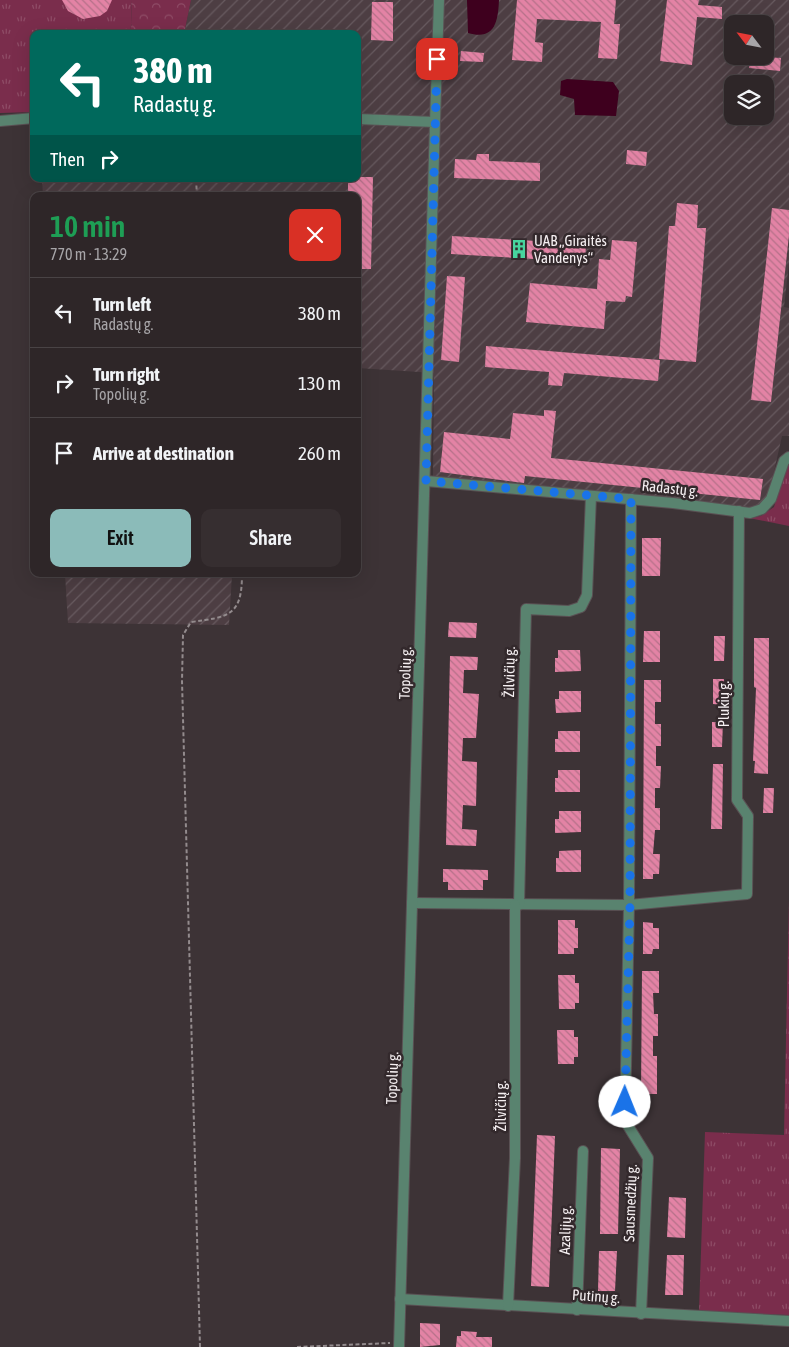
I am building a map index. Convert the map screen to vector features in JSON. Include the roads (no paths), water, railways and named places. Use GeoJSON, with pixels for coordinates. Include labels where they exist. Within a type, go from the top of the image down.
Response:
{"type":"FeatureCollection","features":[{"type":"Feature","properties":{"kind":"street","name":"Topolių g."},"geometry":{"type":"LineString","coordinates":[[399,1345],[439,0]]}},
{"type":"Feature","properties":{"kind":"street"},"geometry":{"type":"LineString","coordinates":[[0,121],[30,118]]}},
{"type":"Feature","properties":{"kind":"street"},"geometry":{"type":"LineString","coordinates":[[361,119],[435,122]]}},
{"type":"Feature","properties":{"kind":"street","name":"Radastų g."},"geometry":{"type":"LineString","coordinates":[[426,481],[631,499],[750,513],[762,509],[771,499],[784,461],[789,457]]}},
{"type":"Feature","properties":{"kind":"street","name":"Žilvičių g."},"geometry":{"type":"LineString","coordinates":[[508,1306],[515,1158],[517,905],[526,609],[569,611],[581,607],[587,595],[591,496]]}},
{"type":"Feature","properties":{"kind":"street","name":"Sausmedžių g."},"geometry":{"type":"LineString","coordinates":[[631,499],[630,905],[625,1121],[648,1158],[641,1314]]}},
{"type":"Feature","properties":{"kind":"street","name":"Plukių g."},"geometry":{"type":"LineString","coordinates":[[630,905],[747,894],[748,816],[737,800],[739,511]]}},
{"type":"Feature","properties":{"kind":"street"},"geometry":{"type":"LineString","coordinates":[[412,904],[630,905]]}},
{"type":"Feature","properties":{"kind":"street","name":"Azalijų g."},"geometry":{"type":"LineString","coordinates":[[577,1310],[583,1151]]}},
{"type":"Feature","properties":{"kind":"street","name":"Putinų g."},"geometry":{"type":"LineString","coordinates":[[400,1299],[789,1321]]}},
{"type":"Feature","properties":{"kind":"place","name":"UAB „Giraitės Vandenys“"},"geometry":{"type":"Point","coordinates":[519,249]}}]}
